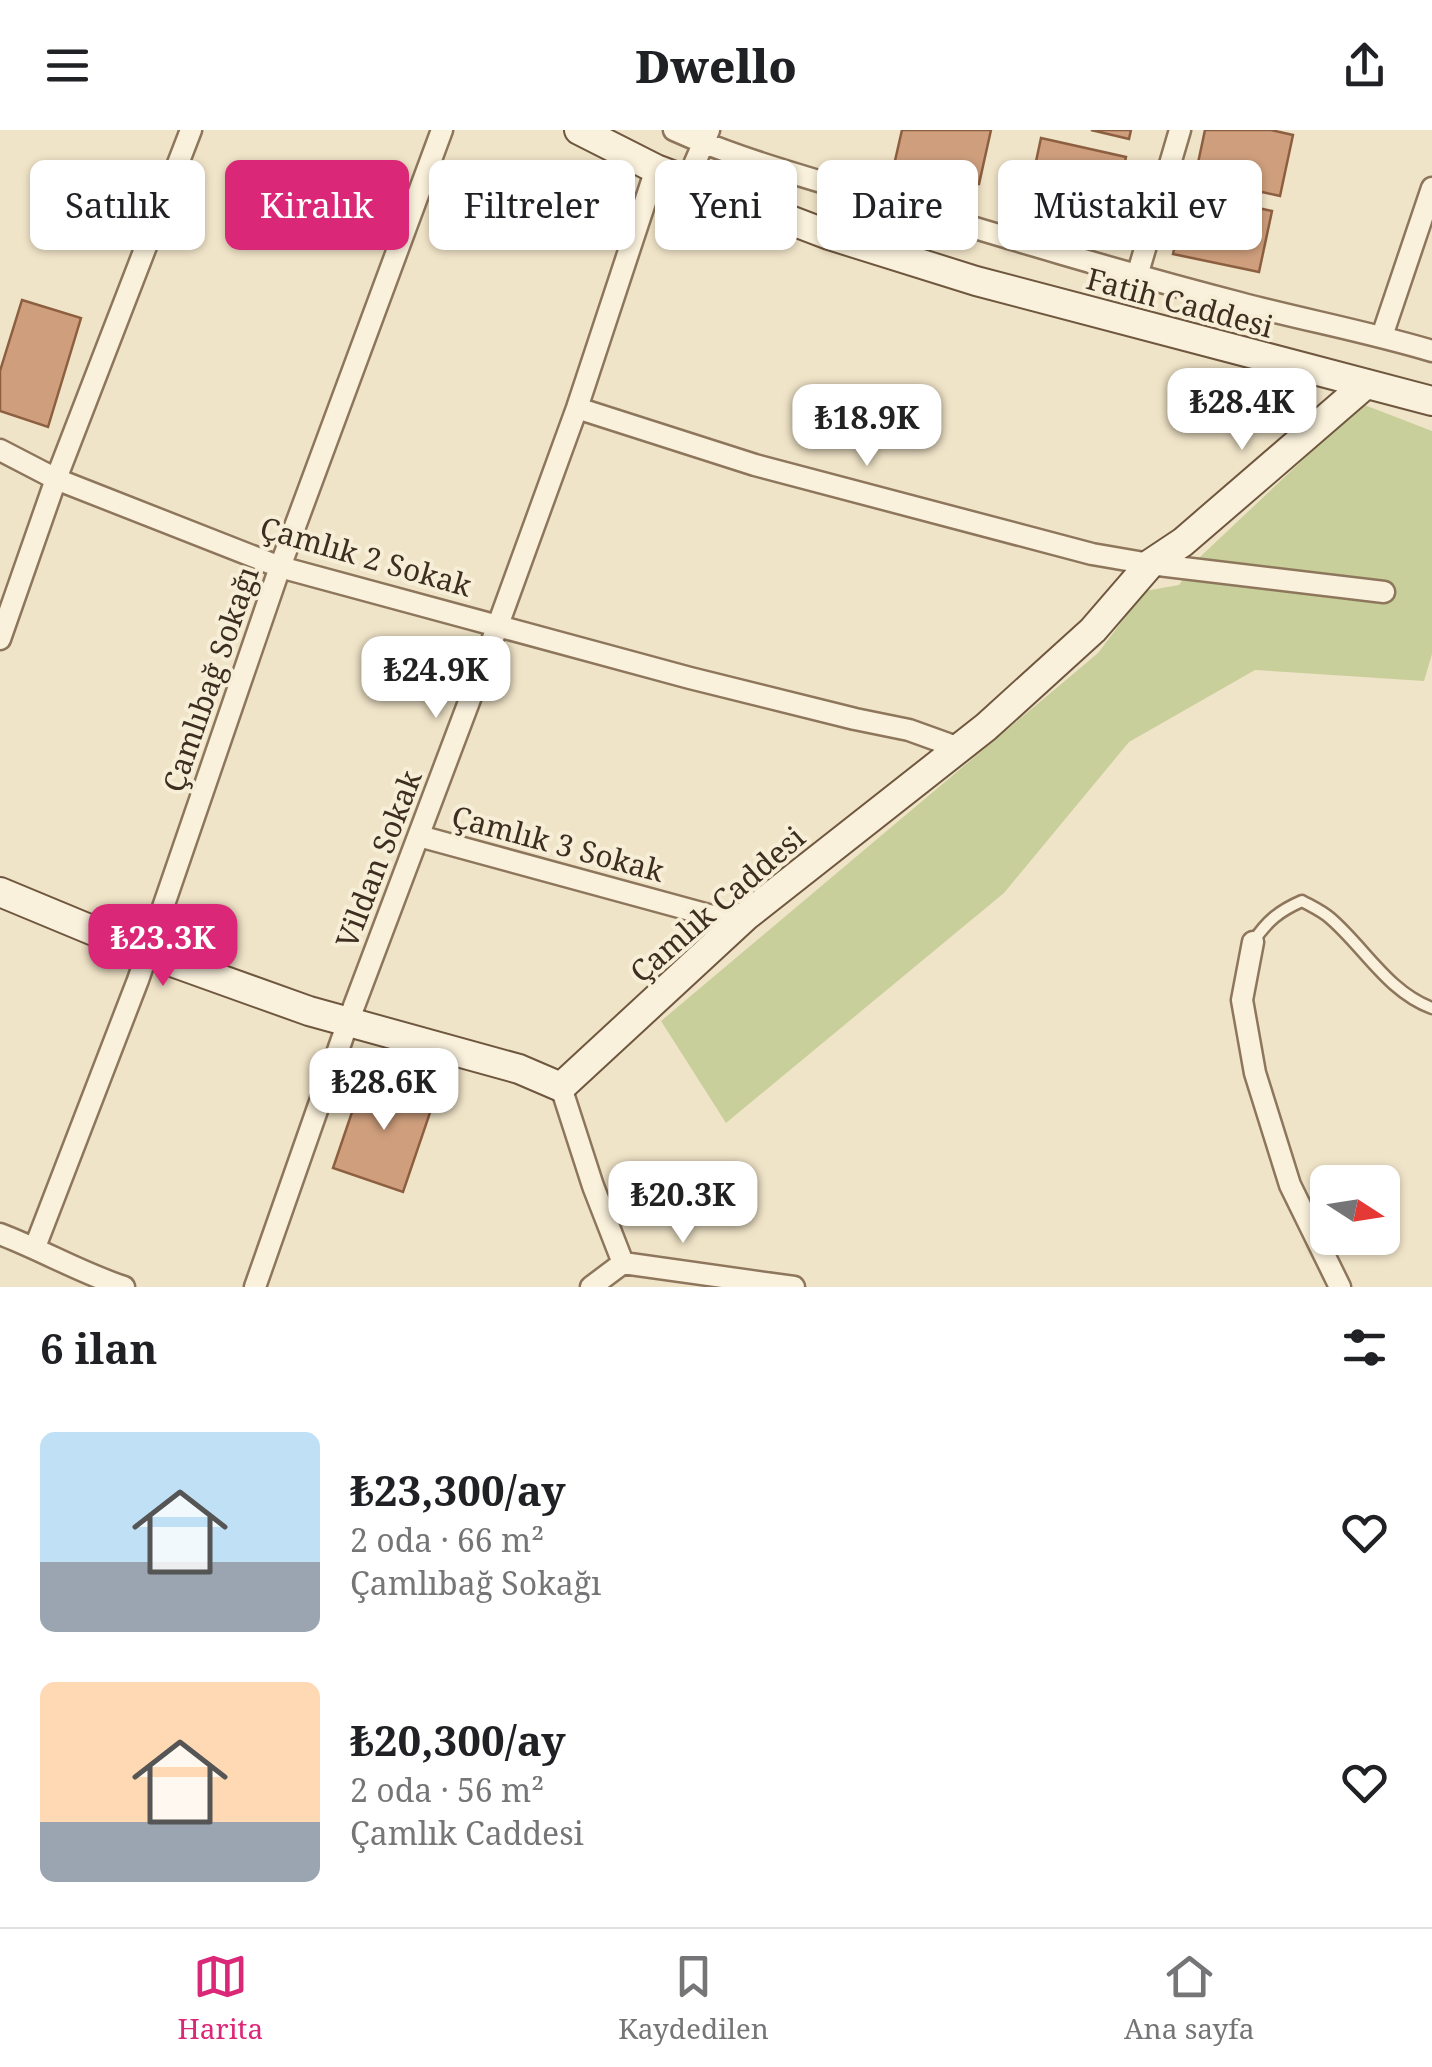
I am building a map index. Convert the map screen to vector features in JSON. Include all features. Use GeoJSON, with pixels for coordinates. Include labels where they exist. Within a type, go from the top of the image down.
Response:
{"type":"FeatureCollection","features":[{"type":"Feature","properties":{"kind":"street"},"geometry":{"type":"LineString","coordinates":[[0,639],[56,478],[192,130]]}},
{"type":"Feature","properties":{"kind":"street","name":"Çamlıbağ Sokağı"},"geometry":{"type":"LineString","coordinates":[[36,1248],[146,953],[280,567],[442,130]]}},
{"type":"Feature","properties":{"kind":"street","name":"Fatih Caddesi"},"geometry":{"type":"LineString","coordinates":[[579,130],[655,168]]}},
{"type":"Feature","properties":{"kind":"street"},"geometry":{"type":"LineString","coordinates":[[674,130],[707,137],[865,195],[1138,276],[1432,351]]}},
{"type":"Feature","properties":{"kind":"street"},"geometry":{"type":"LineString","coordinates":[[1138,276],[1180,130]]}},
{"type":"Feature","properties":{"kind":"street"},"geometry":{"type":"LineString","coordinates":[[697,160],[707,137]]}},
{"type":"Feature","properties":{"kind":"street","name":"Vildan Sokak"},"geometry":{"type":"LineString","coordinates":[[255,1287],[348,1022],[577,408],[655,172]]}},
{"type":"Feature","properties":{"kind":"street"},"geometry":{"type":"LineString","coordinates":[[1382,336],[1432,188]]}},
{"type":"Feature","properties":{"kind":"street","name":"Fatih Caddesi"},"geometry":{"type":"LineString","coordinates":[[797,222],[976,282],[1432,401]]}},
{"type":"Feature","properties":{"kind":"street","name":"Çamlık Caddesi"},"geometry":{"type":"LineString","coordinates":[[561,1087],[738,923],[986,727],[1093,630],[1150,564],[1184,542],[1366,384]]}},
{"type":"Feature","properties":{"kind":"street"},"geometry":{"type":"LineString","coordinates":[[577,408],[755,465],[1092,554],[1384,592]]}},
{"type":"Feature","properties":{"kind":"street","name":"Çamlık 2 Sokak"},"geometry":{"type":"LineString","coordinates":[[0,450],[56,478],[280,567],[690,678],[909,730],[959,748]]}},
{"type":"Feature","properties":{"kind":"street","name":"Çamlık 3 Sokak"},"geometry":{"type":"LineString","coordinates":[[419,836],[738,923]]}},
{"type":"Feature","properties":{"kind":"street"},"geometry":{"type":"LineString","coordinates":[[0,892],[146,953],[309,1011],[520,1069],[561,1087],[623,1263]]}},
{"type":"Feature","properties":{"kind":"street"},"geometry":{"type":"LineString","coordinates":[[1253,942],[1242,1000],[1255,1072],[1290,1186],[1340,1287]]}},
{"type":"Feature","properties":{"kind":"street"},"geometry":{"type":"LineString","coordinates":[[0,1234],[124,1287]]}},
{"type":"Feature","properties":{"kind":"street"},"geometry":{"type":"LineString","coordinates":[[590,1287],[623,1263],[794,1287]]}},
{"type":"Feature","properties":{"kind":"lane"},"geometry":{"type":"LineString","coordinates":[[1253,942],[1280,910],[1302,901],[1326,914],[1415,1002],[1432,1008]]}},
{"type":"Feature","properties":{"kind":"green space"},"geometry":{"type":"Polygon","coordinates":[[[1362,404],[1432,431],[1432,654],[1424,681],[1255,670],[1129,742],[1004,893],[726,1123],[661,1021],[1098,653],[1145,591],[1179,585],[1201,556],[1362,404]]]}},
{"type":"Feature","properties":{"kind":"building"},"geometry":{"type":"Polygon","coordinates":[[[902,130],[991,130],[979,184],[978,160],[895,160],[902,130]]]}},
{"type":"Feature","properties":{"kind":"building"},"geometry":{"type":"Polygon","coordinates":[[[1091,130],[1131,130],[1129,139],[1091,130]]]}},
{"type":"Feature","properties":{"kind":"building"},"geometry":{"type":"Polygon","coordinates":[[[1205,130],[1271,130],[1293,135],[1280,196],[1262,192],[1262,160],[1199,160],[1205,130]]]}},
{"type":"Feature","properties":{"kind":"building"},"geometry":{"type":"Polygon","coordinates":[[[1041,138],[1126,157],[1125,160],[1036,160],[1041,138]]]}},
{"type":"Feature","properties":{"kind":"building"},"geometry":{"type":"Polygon","coordinates":[[[1262,209],[1272,211],[1259,272],[1173,254],[1174,250],[1262,250],[1262,209]]]}},
{"type":"Feature","properties":{"kind":"building"},"geometry":{"type":"Polygon","coordinates":[[[22,300],[81,318],[48,427],[0,411],[0,371],[22,300]]]}},
{"type":"Feature","properties":{"kind":"building"},"geometry":{"type":"Polygon","coordinates":[[[365,1074],[435,1098],[403,1192],[333,1168],[365,1074]]]}}]}
